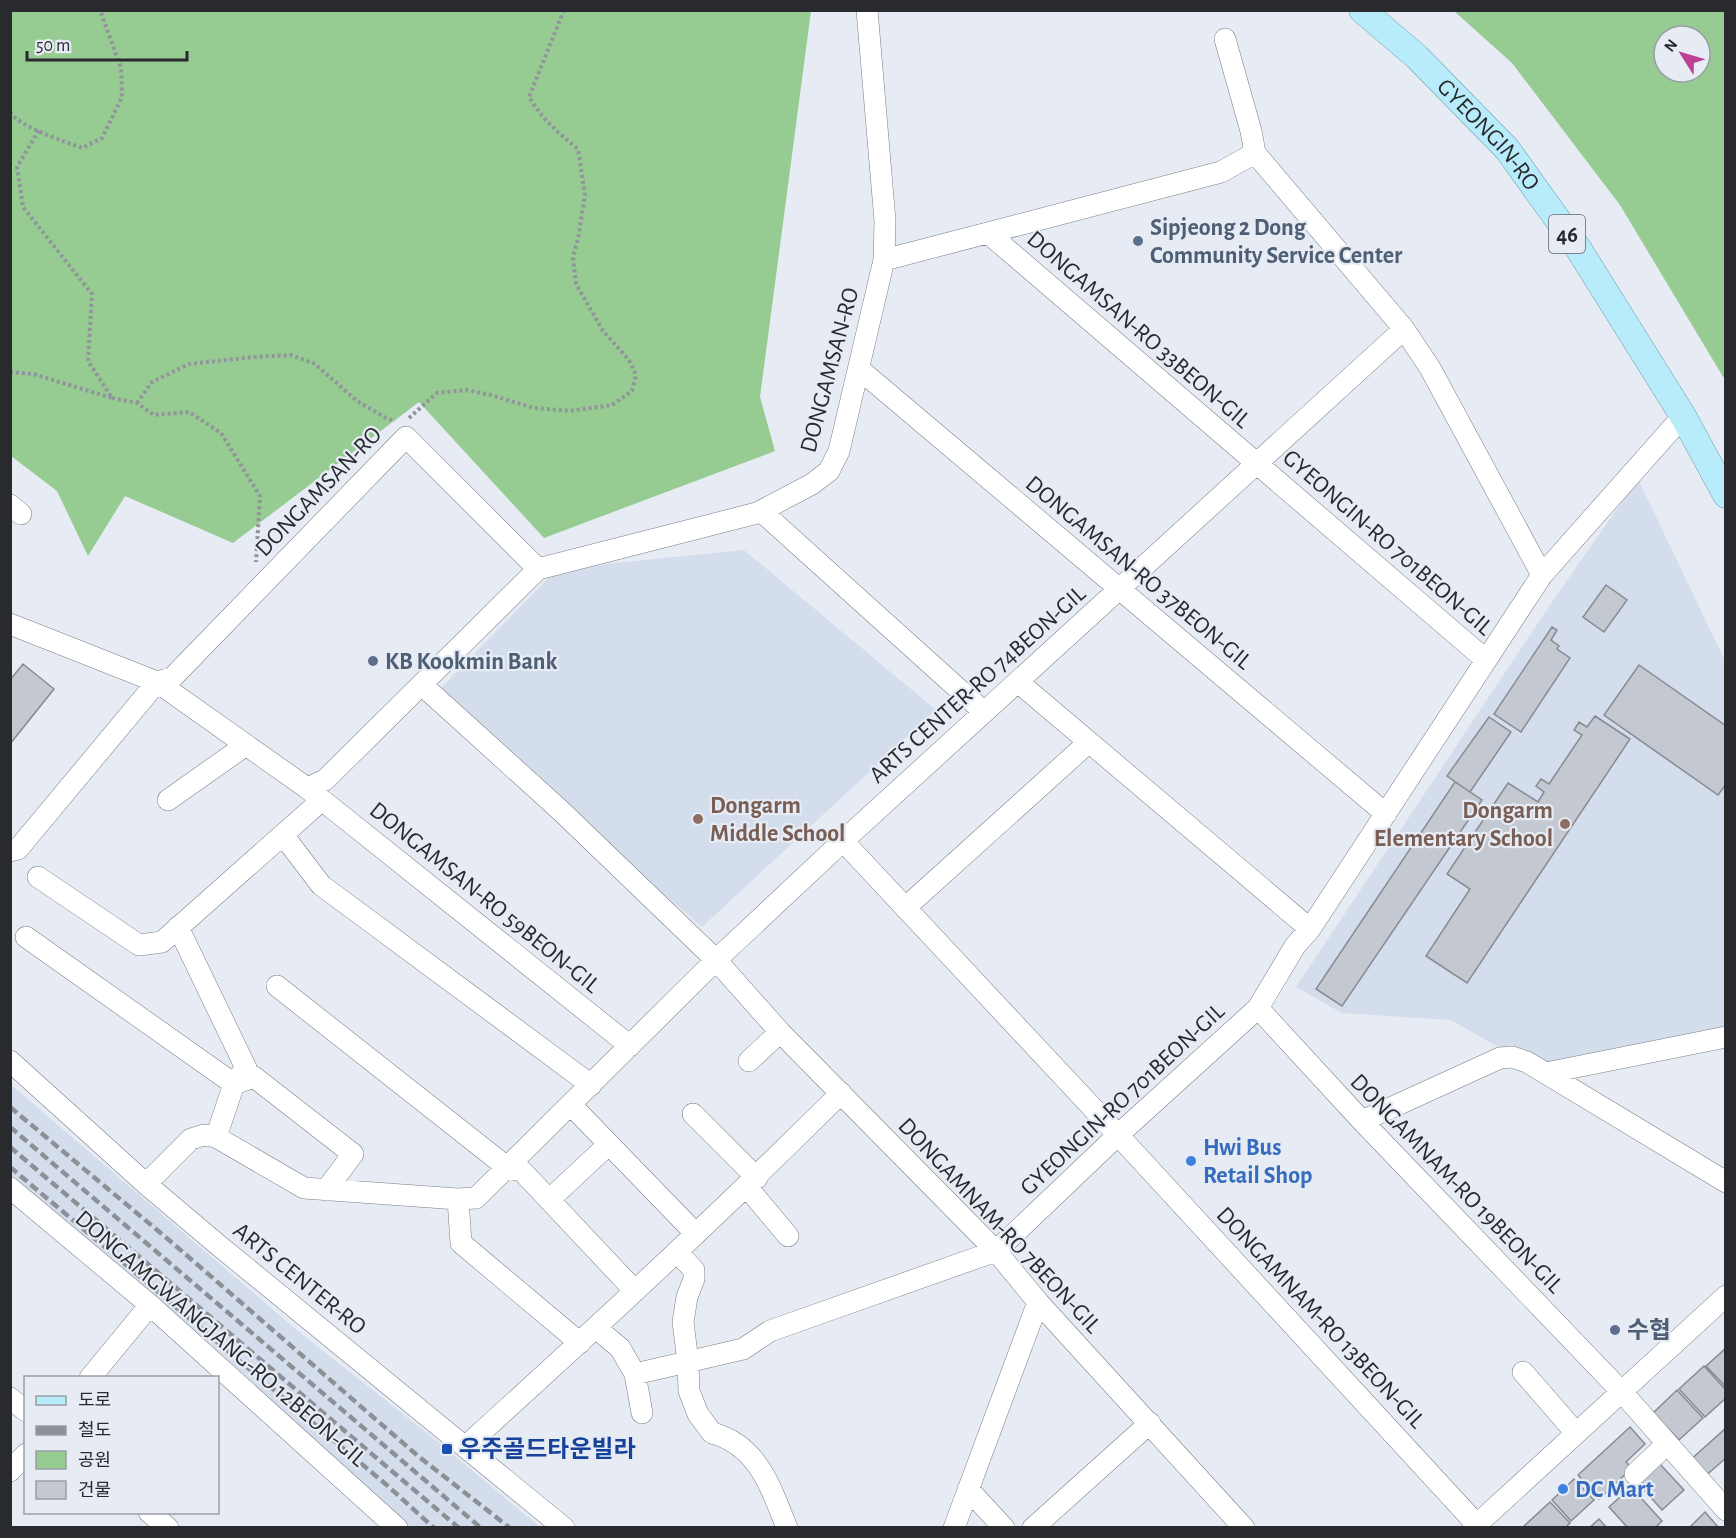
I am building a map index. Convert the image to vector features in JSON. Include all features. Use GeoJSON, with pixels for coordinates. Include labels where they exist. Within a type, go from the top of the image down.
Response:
{"type":"FeatureCollection","features":[{"type":"Feature","properties":{"kind":"main road","name":"GYEONGIN-RO"},"geometry":{"type":"LineString","coordinates":[[1362,10],[1417,57],[1507,149],[1578,248],[1683,416],[1725,495]]}},
{"type":"Feature","properties":{"kind":"street","name":"DONGAMSAN-RO"},"geometry":{"type":"LineString","coordinates":[[10,851],[18,849],[157,682],[172,678],[406,437],[537,570],[761,511],[812,484],[829,471],[839,451],[884,260],[885,221],[867,10]]}},
{"type":"Feature","properties":{"kind":"street"},"geometry":{"type":"LineString","coordinates":[[1225,39],[1255,153],[1404,329],[1430,368],[1542,575]]}},
{"type":"Feature","properties":{"kind":"street","name":"DONGAMSAN-RO 33BEON-GIL"},"geometry":{"type":"LineString","coordinates":[[884,260],[1221,172],[1255,153]]}},
{"type":"Feature","properties":{"kind":"street","name":"DONGAMSAN-RO 33BEON-GIL"},"geometry":{"type":"LineString","coordinates":[[988,233],[1257,463]]}},
{"type":"Feature","properties":{"kind":"street","name":"ARTS CENTER-RO 74BEON-GIL"},"geometry":{"type":"LineString","coordinates":[[216,1137],[304,1188],[458,1199],[476,1198],[716,960],[843,841],[1404,329]]}},
{"type":"Feature","properties":{"kind":"street","name":"DONGAMSAN-RO 37BEON-GIL"},"geometry":{"type":"LineString","coordinates":[[859,369],[1386,814]]}},
{"type":"Feature","properties":{"kind":"street","name":"GYEONGIN-RO 701BEON-GIL"},"geometry":{"type":"LineString","coordinates":[[635,1374],[743,1349],[770,1331],[996,1251],[1118,1135],[1258,1008],[1295,946],[1311,929],[1542,575],[1683,416]]}},
{"type":"Feature","properties":{"kind":"street","name":"GYEONGIN-RO 701BEON-GIL"},"geometry":{"type":"LineString","coordinates":[[1257,463],[1486,660]]}},
{"type":"Feature","properties":{"kind":"street"},"geometry":{"type":"LineString","coordinates":[[761,511],[984,712]]}},
{"type":"Feature","properties":{"kind":"street"},"geometry":{"type":"LineString","coordinates":[[38,878],[140,945],[162,942],[283,835],[325,780],[537,570]]}},
{"type":"Feature","properties":{"kind":"street"},"geometry":{"type":"LineString","coordinates":[[10,624],[157,682],[314,794]]}},
{"type":"Feature","properties":{"kind":"street"},"geometry":{"type":"LineString","coordinates":[[1018,682],[1311,929]]}},
{"type":"Feature","properties":{"kind":"street","name":"DONGAMNAM-RO 7BEON-GIL"},"geometry":{"type":"LineString","coordinates":[[422,685],[560,810],[716,960],[780,1032],[996,1251],[1038,1302],[1244,1527]]}},
{"type":"Feature","properties":{"kind":"street"},"geometry":{"type":"LineString","coordinates":[[905,908],[1089,742]]}},
{"type":"Feature","properties":{"kind":"street"},"geometry":{"type":"LineString","coordinates":[[168,800],[246,745]]}},
{"type":"Feature","properties":{"kind":"street","name":"DONGAMSAN-RO 59BEON-GIL"},"geometry":{"type":"LineString","coordinates":[[314,794],[630,1046]]}},
{"type":"Feature","properties":{"kind":"street"},"geometry":{"type":"LineString","coordinates":[[283,835],[321,885],[591,1084]]}},
{"type":"Feature","properties":{"kind":"street","name":"DONGAMNAM-RO 13BEON-GIL"},"geometry":{"type":"LineString","coordinates":[[843,841],[1118,1135],[1476,1526]]}},
{"type":"Feature","properties":{"kind":"street"},"geometry":{"type":"LineString","coordinates":[[146,1184],[191,1138],[216,1137],[234,1084],[246,1068],[178,927]]}},
{"type":"Feature","properties":{"kind":"street"},"geometry":{"type":"LineString","coordinates":[[26,937],[234,1084]]}},
{"type":"Feature","properties":{"kind":"street"},"geometry":{"type":"LineString","coordinates":[[277,986],[507,1167],[522,1171],[635,1292]]}},
{"type":"Feature","properties":{"kind":"street","name":"DONGAMNAM-RO 19BEON-GIL"},"geometry":{"type":"LineString","coordinates":[[1258,1008],[1362,1121],[1621,1391],[1725,1510]]}},
{"type":"Feature","properties":{"kind":"street"},"geometry":{"type":"LineString","coordinates":[[749,1061],[780,1032]]}},
{"type":"Feature","properties":{"kind":"street"},"geometry":{"type":"LineString","coordinates":[[1546,1073],[1725,1037]]}},
{"type":"Feature","properties":{"kind":"street"},"geometry":{"type":"LineString","coordinates":[[1362,1121],[1500,1058],[1512,1057],[1527,1062],[1546,1073],[1725,1182]]}},
{"type":"Feature","properties":{"kind":"street","name":"ARTS CENTER-RO"},"geometry":{"type":"LineString","coordinates":[[10,1061],[146,1184],[217,1244],[564,1527]]}},
{"type":"Feature","properties":{"kind":"street"},"geometry":{"type":"LineString","coordinates":[[234,1084],[254,1077],[353,1154],[326,1190]]}},
{"type":"Feature","properties":{"kind":"street"},"geometry":{"type":"LineString","coordinates":[[466,1446],[597,1328],[752,1182],[841,1094]]}},
{"type":"Feature","properties":{"kind":"street"},"geometry":{"type":"LineString","coordinates":[[571,1105],[696,1234]]}},
{"type":"Feature","properties":{"kind":"street"},"geometry":{"type":"LineString","coordinates":[[693,1114],[752,1182],[788,1236]]}},
{"type":"Feature","properties":{"kind":"street"},"geometry":{"type":"LineString","coordinates":[[549,1200],[609,1144]]}},
{"type":"Feature","properties":{"kind":"street","name":"DONGAMGWANGJANG-RO 12BEON-GIL"},"geometry":{"type":"LineString","coordinates":[[10,1188],[150,1305],[397,1527]]}},
{"type":"Feature","properties":{"kind":"street"},"geometry":{"type":"LineString","coordinates":[[458,1199],[461,1243],[580,1343]]}},
{"type":"Feature","properties":{"kind":"street"},"geometry":{"type":"LineString","coordinates":[[677,1252],[694,1270],[694,1280],[687,1297],[683,1322],[689,1391],[698,1414],[712,1433],[725,1437],[747,1452],[766,1477],[787,1527]]}},
{"type":"Feature","properties":{"kind":"street"},"geometry":{"type":"LineString","coordinates":[[1476,1526],[1725,1296]]}},
{"type":"Feature","properties":{"kind":"street"},"geometry":{"type":"LineString","coordinates":[[954,1527],[1038,1302]]}},
{"type":"Feature","properties":{"kind":"street"},"geometry":{"type":"LineString","coordinates":[[91,1376],[150,1305]]}},
{"type":"Feature","properties":{"kind":"street"},"geometry":{"type":"LineString","coordinates":[[597,1328],[620,1348],[635,1374],[642,1413]]}},
{"type":"Feature","properties":{"kind":"street"},"geometry":{"type":"LineString","coordinates":[[1522,1372],[1576,1433]]}},
{"type":"Feature","properties":{"kind":"street"},"geometry":{"type":"LineString","coordinates":[[10,1398],[24,1409]]}},
{"type":"Feature","properties":{"kind":"street"},"geometry":{"type":"LineString","coordinates":[[1034,1527],[1150,1423]]}},
{"type":"Feature","properties":{"kind":"street"},"geometry":{"type":"LineString","coordinates":[[1635,1474],[1667,1444]]}},
{"type":"Feature","properties":{"kind":"street"},"geometry":{"type":"LineString","coordinates":[[10,1471],[24,1456]]}},
{"type":"Feature","properties":{"kind":"street"},"geometry":{"type":"LineString","coordinates":[[968,1489],[1004,1527]]}},
{"type":"Feature","properties":{"kind":"street"},"geometry":{"type":"LineString","coordinates":[[152,1514],[168,1527]]}},
{"type":"Feature","properties":{"kind":"path"},"geometry":{"type":"LineString","coordinates":[[10,112],[14,118],[26,126],[82,148],[102,138],[122,97],[122,68],[100,10]]}},
{"type":"Feature","properties":{"kind":"path"},"geometry":{"type":"LineString","coordinates":[[137,403],[152,382],[189,364],[291,355],[315,364],[357,401],[386,418],[400,423],[409,419],[437,393],[467,390],[534,408],[570,411],[612,405],[632,391],[636,375],[629,360],[603,331],[576,284],[573,257],[585,195],[578,149],[541,116],[529,97],[564,10]]}},
{"type":"Feature","properties":{"kind":"path"},"geometry":{"type":"LineString","coordinates":[[39,130],[17,167],[23,207],[92,294],[88,361],[112,398]]}},
{"type":"Feature","properties":{"kind":"path"},"geometry":{"type":"LineString","coordinates":[[10,372],[33,374],[112,398],[137,403],[154,415],[189,412],[221,433],[260,496],[255,592]]}},
{"type":"Feature","properties":{"kind":"shaded area","name":"Dongarm Elementary School"},"geometry":{"type":"Polygon","coordinates":[[[1638,479],[1725,661],[1725,1030],[1544,1063],[1502,1049],[1451,1020],[1342,1013],[1296,987],[1556,596],[1638,479]]]}},
{"type":"Feature","properties":{"kind":"shaded area","name":"Dongarm Middle School"},"geometry":{"type":"Polygon","coordinates":[[[744,550],[936,710],[702,927],[434,695],[557,569],[744,550]]]}},
{"type":"Feature","properties":{"kind":"shaded area"},"geometry":{"type":"Polygon","coordinates":[[[10,1084],[299,1332],[427,1433],[540,1527],[411,1527],[261,1394],[11,1183],[10,1084]]]}},
{"type":"Feature","properties":{"kind":"green space"},"geometry":{"type":"Polygon","coordinates":[[[10,11],[811,11],[760,397],[775,451],[544,538],[419,402],[233,543],[125,496],[88,556],[57,491],[11,456],[10,11]]]}},
{"type":"Feature","properties":{"kind":"green space"},"geometry":{"type":"Polygon","coordinates":[[[1454,11],[1725,11],[1725,380],[1620,205],[1512,63],[1454,11]]]}},
{"type":"Feature","properties":{"kind":"building"},"geometry":{"type":"Polygon","coordinates":[[[1606,585],[1627,600],[1604,632],[1583,617],[1606,585]]]}},
{"type":"Feature","properties":{"kind":"building"},"geometry":{"type":"Polygon","coordinates":[[[1552,627],[1557,630],[1551,640],[1559,646],[1557,649],[1570,658],[1521,732],[1494,714],[1552,627]]]}},
{"type":"Feature","properties":{"kind":"building"},"geometry":{"type":"Polygon","coordinates":[[[23,664],[54,689],[10,744],[10,680],[23,664]]]}},
{"type":"Feature","properties":{"kind":"building"},"geometry":{"type":"Polygon","coordinates":[[[1639,665],[1726,726],[1726,784],[1718,795],[1604,715],[1639,665]]]}},
{"type":"Feature","properties":{"kind":"building"},"geometry":{"type":"Polygon","coordinates":[[[1595,716],[1630,739],[1467,983],[1426,956],[1470,889],[1447,874],[1508,783],[1538,802],[1544,792],[1536,786],[1541,779],[1549,784],[1582,735],[1574,730],[1579,722],[1587,727],[1595,716]]]}},
{"type":"Feature","properties":{"kind":"building"},"geometry":{"type":"Polygon","coordinates":[[[1489,717],[1511,732],[1470,792],[1447,776],[1489,717]]]}},
{"type":"Feature","properties":{"kind":"building"},"geometry":{"type":"Polygon","coordinates":[[[1455,782],[1482,800],[1342,1006],[1316,989],[1455,782]]]}},
{"type":"Feature","properties":{"kind":"building"},"geometry":{"type":"Polygon","coordinates":[[[1726,1348],[1726,1387],[1706,1366],[1726,1348]]]}},
{"type":"Feature","properties":{"kind":"building"},"geometry":{"type":"Polygon","coordinates":[[[1704,1366],[1726,1390],[1726,1398],[1705,1417],[1679,1389],[1704,1366]]]}},
{"type":"Feature","properties":{"kind":"building"},"geometry":{"type":"Polygon","coordinates":[[[1677,1390],[1703,1418],[1679,1440],[1653,1413],[1677,1390]]]}},
{"type":"Feature","properties":{"kind":"building"},"geometry":{"type":"Polygon","coordinates":[[[1630,1427],[1645,1444],[1626,1462],[1632,1468],[1599,1499],[1578,1475],[1630,1427]]]}},
{"type":"Feature","properties":{"kind":"building"},"geometry":{"type":"Polygon","coordinates":[[[1726,1428],[1726,1458],[1703,1478],[1688,1462],[1726,1428]]]}},
{"type":"Feature","properties":{"kind":"building"},"geometry":{"type":"Polygon","coordinates":[[[1658,1462],[1684,1490],[1662,1510],[1637,1482],[1658,1462]]]}},
{"type":"Feature","properties":{"kind":"building"},"geometry":{"type":"Polygon","coordinates":[[[1574,1479],[1594,1500],[1571,1521],[1552,1500],[1574,1479]]]}},
{"type":"Feature","properties":{"kind":"building"},"geometry":{"type":"Polygon","coordinates":[[[1631,1487],[1662,1521],[1655,1528],[1628,1528],[1609,1507],[1631,1487]]]}},
{"type":"Feature","properties":{"kind":"building"},"geometry":{"type":"Polygon","coordinates":[[[1550,1502],[1570,1523],[1565,1528],[1522,1528],[1550,1502]]]}},
{"type":"Feature","properties":{"kind":"building"},"geometry":{"type":"Polygon","coordinates":[[[1705,1512],[1719,1528],[1689,1528],[1705,1512]]]}},
{"type":"Feature","properties":{"kind":"building"},"geometry":{"type":"Polygon","coordinates":[[[1599,1519],[1607,1528],[1589,1528],[1599,1519]]]}},
{"type":"Feature","properties":{"kind":"railway"},"geometry":{"type":"LineString","coordinates":[[10,1107],[169,1240],[418,1456],[510,1528]]}},
{"type":"Feature","properties":{"kind":"railway"},"geometry":{"type":"LineString","coordinates":[[10,1127],[481,1528]]}},
{"type":"Feature","properties":{"kind":"railway"},"geometry":{"type":"LineString","coordinates":[[10,1147],[459,1528]]}},
{"type":"Feature","properties":{"kind":"railway"},"geometry":{"type":"LineString","coordinates":[[10,1167],[389,1487],[434,1528]]}},
{"type":"Feature","properties":{"kind":"place","name":"Sipjeong 2 Dong Community Service Center"},"geometry":{"type":"Point","coordinates":[1138,241]}},
{"type":"Feature","properties":{"kind":"place","name":"KB Kookmin Bank"},"geometry":{"type":"Point","coordinates":[373,661]}},
{"type":"Feature","properties":{"kind":"place","name":"Dongarm Middle School"},"geometry":{"type":"Point","coordinates":[698,819]}},
{"type":"Feature","properties":{"kind":"place","name":"Dongarm Elementary School"},"geometry":{"type":"Point","coordinates":[1565,824]}},
{"type":"Feature","properties":{"kind":"place","name":"Hwi Bus Retail Shop"},"geometry":{"type":"Point","coordinates":[1191,1161]}},
{"type":"Feature","properties":{"kind":"place","name":"수협"},"geometry":{"type":"Point","coordinates":[1615,1330]}},
{"type":"Feature","properties":{"kind":"place","name":"우주골드타운빌라"},"geometry":{"type":"Point","coordinates":[447,1449]}},
{"type":"Feature","properties":{"kind":"place","name":"DC Mart"},"geometry":{"type":"Point","coordinates":[1563,1489]}}]}
